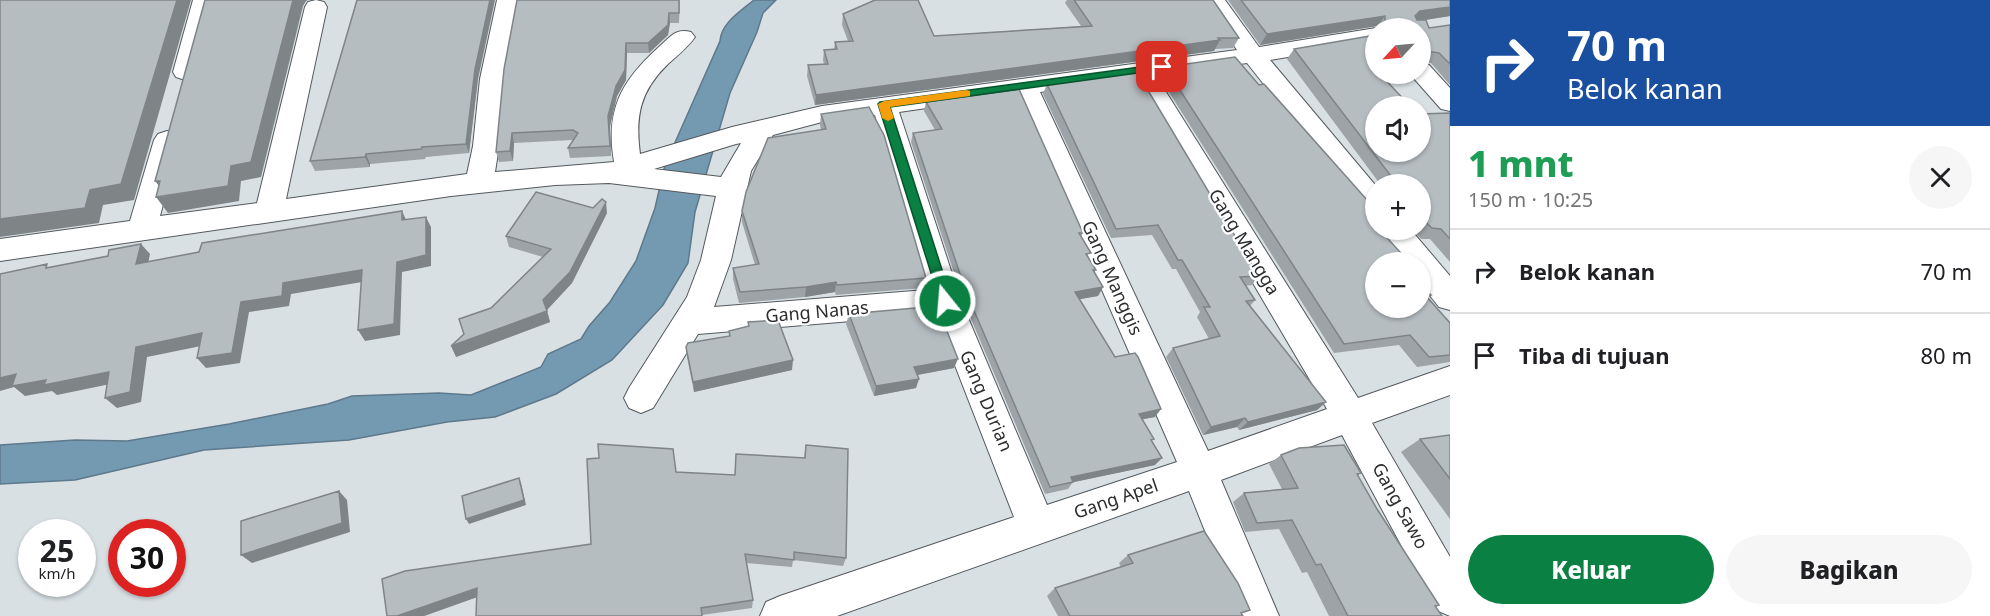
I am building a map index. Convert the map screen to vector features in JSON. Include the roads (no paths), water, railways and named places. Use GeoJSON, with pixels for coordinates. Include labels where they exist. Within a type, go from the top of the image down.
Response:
{"type":"FeatureCollection","features":[{"type":"Feature","properties":{"kind":"street"},"geometry":{"type":"LineString","coordinates":[[142,231],[204,0]]}},
{"type":"Feature","properties":{"kind":"street"},"geometry":{"type":"LineString","coordinates":[[479,183],[486,146],[492,79],[508,0]]}},
{"type":"Feature","properties":{"kind":"street"},"geometry":{"type":"LineString","coordinates":[[1214,0],[1253,55],[1365,192]]}},
{"type":"Feature","properties":{"kind":"street"},"geometry":{"type":"LineString","coordinates":[[269,211],[316,7]]}},
{"type":"Feature","properties":{"kind":"street"},"geometry":{"type":"LineString","coordinates":[[630,171],[623,135],[632,96],[637,84],[683,37]]}},
{"type":"Feature","properties":{"kind":"street"},"geometry":{"type":"LineString","coordinates":[[630,171],[732,136],[822,114],[1253,55],[1365,37]]}},
{"type":"Feature","properties":{"kind":"street","name":"Gang Mangga"},"geometry":{"type":"LineString","coordinates":[[1140,70],[1349,415]]}},
{"type":"Feature","properties":{"kind":"street"},"geometry":{"type":"LineString","coordinates":[[1431,82],[1450,104]]}},
{"type":"Feature","properties":{"kind":"street","name":"Gang Manggis"},"geometry":{"type":"LineString","coordinates":[[1025,86],[1199,471],[1259,616]]}},
{"type":"Feature","properties":{"kind":"street","name":"Gang Durian"},"geometry":{"type":"LineString","coordinates":[[884,104],[945,301],[1037,526]]}},
{"type":"Feature","properties":{"kind":"street"},"geometry":{"type":"LineString","coordinates":[[721,186],[737,171],[763,129]]}},
{"type":"Feature","properties":{"kind":"street"},"geometry":{"type":"LineString","coordinates":[[0,250],[269,211],[555,175],[630,171],[721,186]]}},
{"type":"Feature","properties":{"kind":"street"},"geometry":{"type":"LineString","coordinates":[[641,398],[708,285],[724,231],[721,186]]}},
{"type":"Feature","properties":{"kind":"street"},"geometry":{"type":"LineString","coordinates":[[1403,240],[1450,298]]}},
{"type":"Feature","properties":{"kind":"street","name":"Gang Nanas"},"geometry":{"type":"LineString","coordinates":[[688,322],[945,301]]}},
{"type":"Feature","properties":{"kind":"street","name":"Gang Apel"},"geometry":{"type":"LineString","coordinates":[[780,616],[1199,471],[1450,380]]}},
{"type":"Feature","properties":{"kind":"street","name":"Gang Sawo"},"geometry":{"type":"LineString","coordinates":[[1349,415],[1450,596]]}},
{"type":"Feature","properties":{"kind":"water"},"geometry":{"type":"Polygon","coordinates":[[[754,0],[776,0],[763,13],[730,93],[695,212],[688,263],[663,305],[612,360],[556,394],[495,417],[447,422],[349,440],[204,450],[75,480],[0,484],[0,445],[75,440],[127,441],[229,424],[328,404],[352,396],[439,393],[471,395],[541,367],[548,354],[581,339],[610,302],[636,261],[655,208],[665,165],[721,35],[732,18],[754,0]]]}}]}
